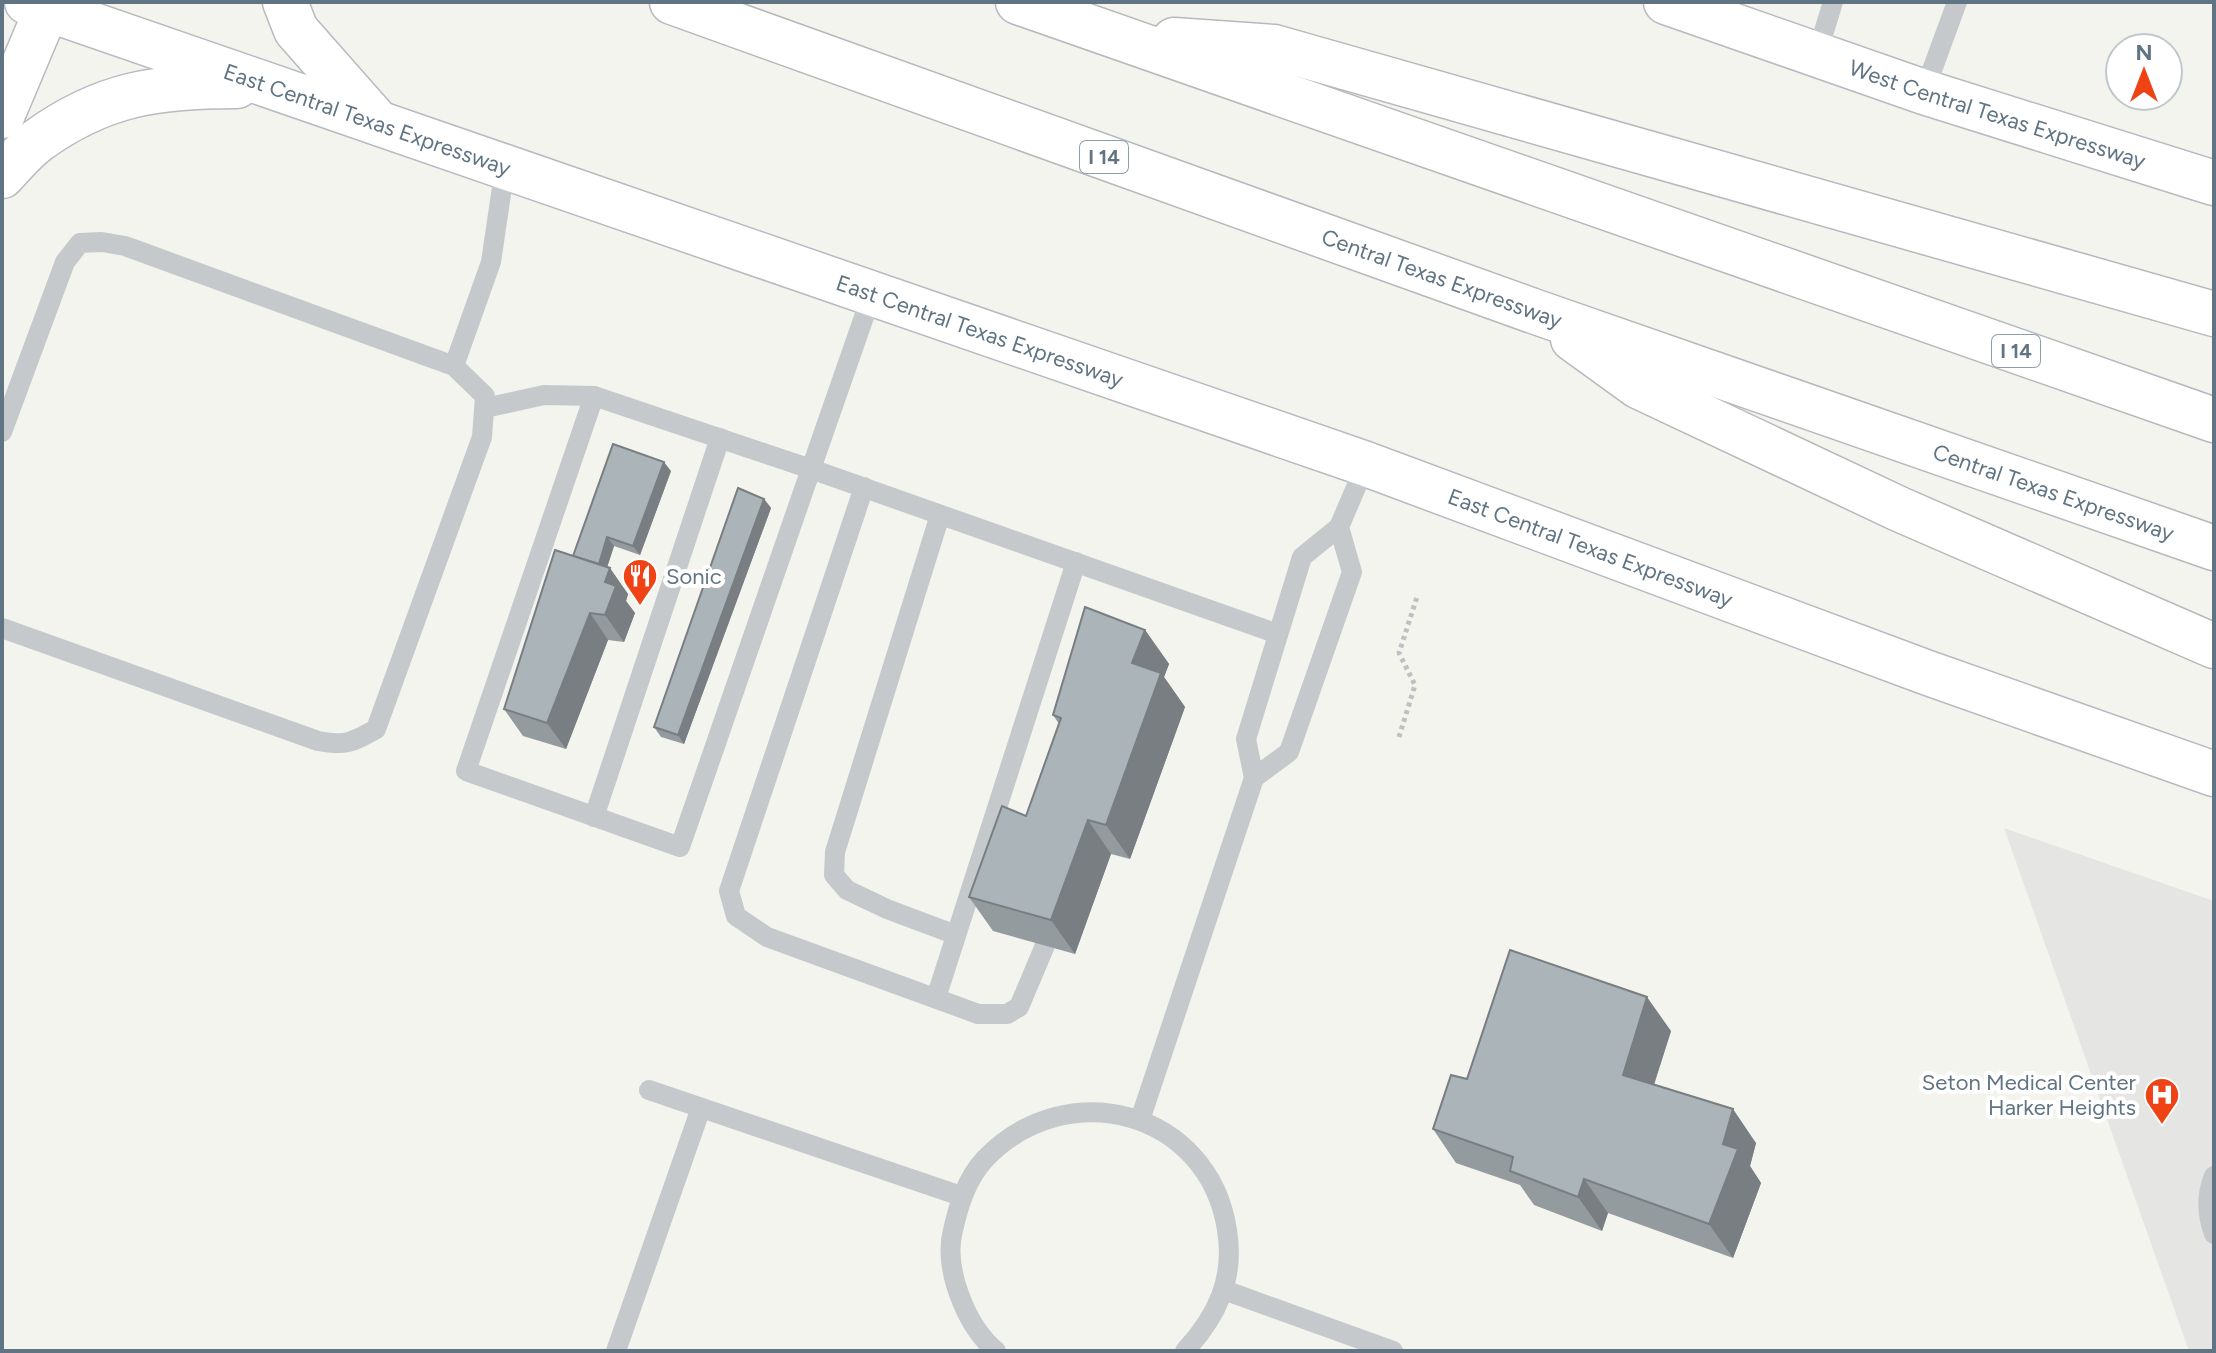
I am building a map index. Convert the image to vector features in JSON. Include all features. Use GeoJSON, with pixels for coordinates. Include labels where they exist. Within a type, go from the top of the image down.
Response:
{"type":"FeatureCollection","features":[{"type":"Feature","properties":{"kind":"main road"},"geometry":{"type":"LineString","coordinates":[[285,2],[296,30],[378,123]]}},
{"type":"Feature","properties":{"kind":"main road","name":"Central Texas Expressway"},"geometry":{"type":"LineString","coordinates":[[672,2],[1536,312],[2214,548]]}},
{"type":"Feature","properties":{"kind":"main road","name":"I 14"},"geometry":{"type":"LineString","coordinates":[[1018,2],[2214,420]]}},
{"type":"Feature","properties":{"kind":"main road"},"geometry":{"type":"LineString","coordinates":[[1666,2],[1800,48]]}},
{"type":"Feature","properties":{"kind":"main road"},"geometry":{"type":"LineString","coordinates":[[2,116],[41,4]]}},
{"type":"Feature","properties":{"kind":"main road","name":"East Central Texas Expressway"},"geometry":{"type":"LineString","coordinates":[[41,4],[269,86],[1366,464],[1928,673],[2214,774]]}},
{"type":"Feature","properties":{"kind":"main road"},"geometry":{"type":"LineString","coordinates":[[1119,37],[1274,47],[2214,314]]}},
{"type":"Feature","properties":{"kind":"main road","name":"West Central Texas Expressway"},"geometry":{"type":"LineString","coordinates":[[1800,48],[1924,92],[2214,182]]}},
{"type":"Feature","properties":{"kind":"main road"},"geometry":{"type":"LineString","coordinates":[[2,176],[35,143],[72,118],[121,97],[161,88],[269,86]]}},
{"type":"Feature","properties":{"kind":"main road"},"geometry":{"type":"LineString","coordinates":[[1536,312],[1638,386],[1899,509],[2214,646]]}},
{"type":"Feature","properties":{"kind":"lane"},"geometry":{"type":"LineString","coordinates":[[1800,48],[1833,2]]}},
{"type":"Feature","properties":{"kind":"lane"},"geometry":{"type":"LineString","coordinates":[[1924,92],[1957,2]]}},
{"type":"Feature","properties":{"kind":"lane"},"geometry":{"type":"LineString","coordinates":[[454,366],[491,262],[505,167]]}},
{"type":"Feature","properties":{"kind":"lane"},"geometry":{"type":"LineString","coordinates":[[2,432],[65,262],[80,243],[102,242],[125,246],[454,366],[485,396],[482,437],[376,729],[358,739],[342,745],[318,741],[2,628]]}},
{"type":"Feature","properties":{"kind":"lane"},"geometry":{"type":"LineString","coordinates":[[594,396],[466,771],[680,847],[872,294]]}},
{"type":"Feature","properties":{"kind":"lane"},"geometry":{"type":"LineString","coordinates":[[485,408],[544,395],[594,396],[864,487],[1278,634]]}},
{"type":"Feature","properties":{"kind":"lane"},"geometry":{"type":"LineString","coordinates":[[594,817],[720,438]]}},
{"type":"Feature","properties":{"kind":"lane"},"geometry":{"type":"LineString","coordinates":[[1140,1120],[1254,778],[1246,739],[1302,557],[1339,527],[1366,464]]}},
{"type":"Feature","properties":{"kind":"lane"},"geometry":{"type":"LineString","coordinates":[[864,487],[729,891],[736,916],[767,937],[978,1014],[1007,1014],[1019,1007],[1046,943]]}},
{"type":"Feature","properties":{"kind":"lane"},"geometry":{"type":"LineString","coordinates":[[940,515],[835,852],[834,875],[847,890],[956,935]]}},
{"type":"Feature","properties":{"kind":"lane"},"geometry":{"type":"LineString","coordinates":[[1254,778],[1289,752],[1352,572],[1339,527]]}},
{"type":"Feature","properties":{"kind":"lane"},"geometry":{"type":"LineString","coordinates":[[936,998],[1076,562]]}},
{"type":"Feature","properties":{"kind":"lane"},"geometry":{"type":"LineString","coordinates":[[649,1090],[961,1196]]}},
{"type":"Feature","properties":{"kind":"lane"},"geometry":{"type":"LineString","coordinates":[[616,1351],[701,1108]]}},
{"type":"Feature","properties":{"kind":"lane"},"geometry":{"type":"LineString","coordinates":[[996,1351],[967,1315],[953,1277],[951,1236],[961,1196],[984,1160],[1016,1132],[1056,1115],[1098,1111],[1140,1120],[1176,1140],[1205,1170],[1224,1208],[1230,1248],[1224,1290],[1207,1327],[1185,1351]]}},
{"type":"Feature","properties":{"kind":"lane"},"geometry":{"type":"LineString","coordinates":[[2214,1176],[2208,1190],[2209,1222],[2214,1234]]}},
{"type":"Feature","properties":{"kind":"lane"},"geometry":{"type":"LineString","coordinates":[[1224,1290],[1393,1351]]}},
{"type":"Feature","properties":{"kind":"path"},"geometry":{"type":"LineString","coordinates":[[1399,737],[1415,685],[1399,653],[1417,597]]}},
{"type":"Feature","properties":{"kind":"shaded area","name":"Seton Medical Center Harker Heights"},"geometry":{"type":"Polygon","coordinates":[[[2004,828],[2214,901],[2214,1351],[2189,1351],[2004,828]]]}},
{"type":"Feature","properties":{"kind":"building"},"geometry":{"type":"Polygon","coordinates":[[[613,444],[664,462],[633,546],[607,537],[599,564],[573,556],[613,444]]]}},
{"type":"Feature","properties":{"kind":"building"},"geometry":{"type":"Polygon","coordinates":[[[738,488],[764,499],[678,735],[654,727],[738,488]]]}},
{"type":"Feature","properties":{"kind":"building"},"geometry":{"type":"Polygon","coordinates":[[[555,550],[610,568],[605,582],[616,586],[605,615],[590,613],[547,723],[504,709],[555,550]]]}},
{"type":"Feature","properties":{"kind":"building"},"geometry":{"type":"Polygon","coordinates":[[[1085,607],[1145,630],[1132,663],[1161,673],[1106,825],[1088,820],[1051,920],[969,897],[1002,806],[1026,816],[1061,718],[1053,715],[1085,607]]]}},
{"type":"Feature","properties":{"kind":"building"},"geometry":{"type":"Polygon","coordinates":[[[1510,950],[1647,997],[1623,1075],[1733,1109],[1723,1144],[1738,1149],[1709,1224],[1584,1179],[1578,1197],[1510,1171],[1513,1157],[1433,1129],[1451,1075],[1467,1079],[1510,950]]]}},
{"type":"Feature","properties":{"kind":"place","name":"Sonic"},"geometry":{"type":"Point","coordinates":[640,607]}},
{"type":"Feature","properties":{"kind":"place","name":"Seton Medical Center Harker Heights"},"geometry":{"type":"Point","coordinates":[2162,1126]}}]}
